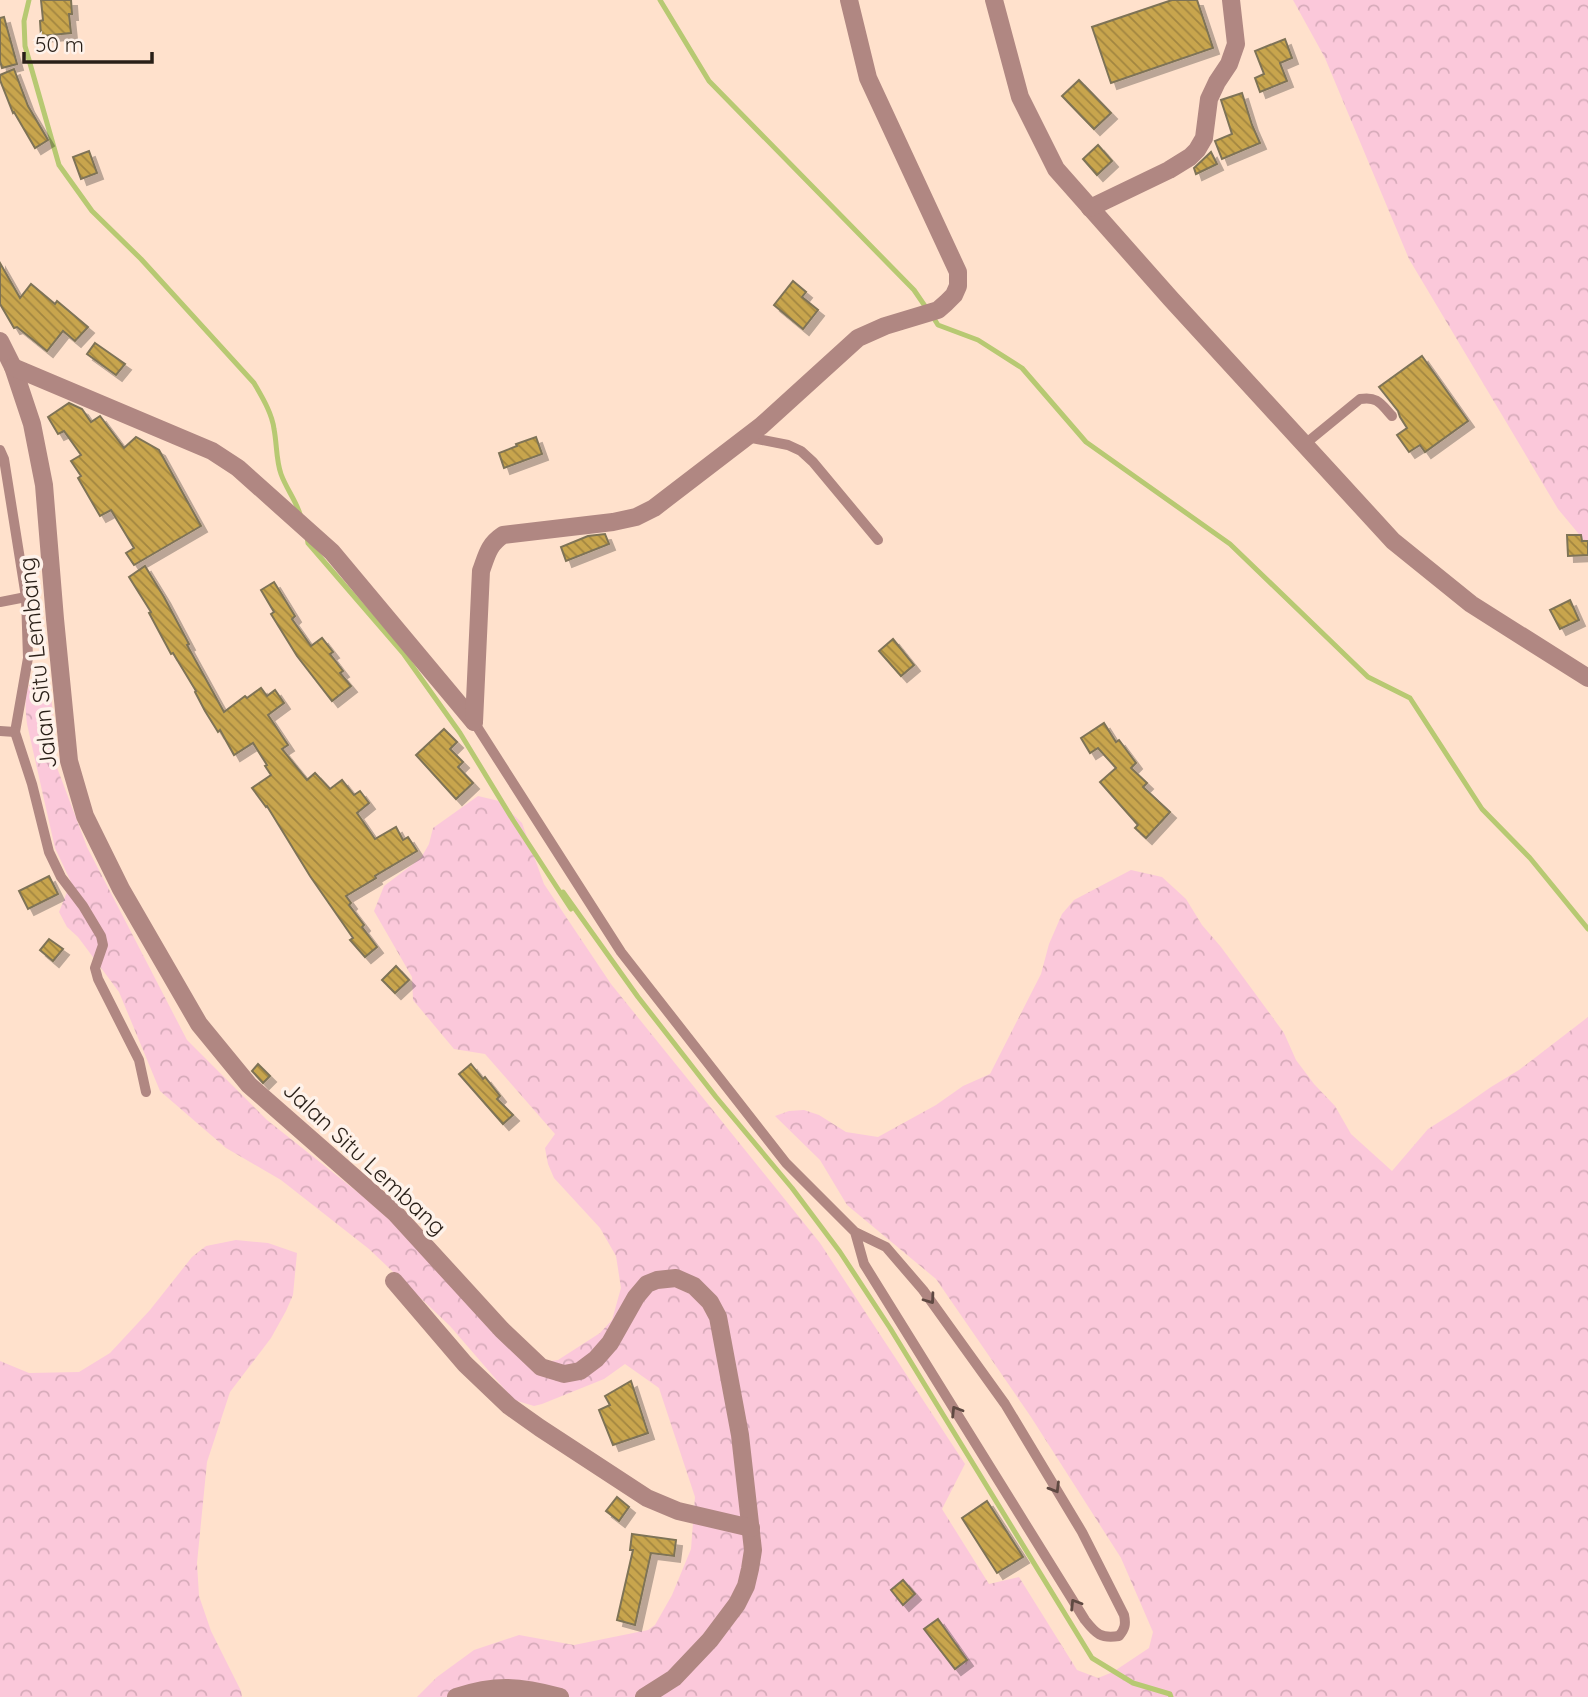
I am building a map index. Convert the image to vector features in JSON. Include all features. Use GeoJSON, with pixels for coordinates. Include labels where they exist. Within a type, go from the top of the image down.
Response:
{"type":"FeatureCollection","features":[{"type":"Feature","properties":{"kind":"street"},"geometry":{"type":"LineString","coordinates":[[474,722],[481,570],[489,547],[494,542],[503,535],[613,522],[636,517],[654,508],[761,426],[858,338],[885,326],[938,310],[954,295],[958,286],[958,272],[868,78],[849,0]]}},
{"type":"Feature","properties":{"kind":"street"},"geometry":{"type":"LineString","coordinates":[[994,0],[1020,97],[1056,169],[1090,208],[1393,541],[1471,604],[1588,678]]}},
{"type":"Feature","properties":{"kind":"street"},"geometry":{"type":"LineString","coordinates":[[1090,208],[1169,170],[1197,150],[1204,138],[1209,99],[1229,64],[1236,44],[1231,0]]}},
{"type":"Feature","properties":{"kind":"street","name":"Jalan Situ Lembang"},"geometry":{"type":"LineString","coordinates":[[0,341],[13,367],[32,424],[44,485],[69,761],[85,816],[115,877],[199,1024],[249,1085],[395,1213],[502,1330],[541,1367],[564,1374],[580,1371],[611,1343],[636,1297],[647,1284],[657,1280],[676,1278],[694,1286],[710,1302],[718,1317],[740,1434],[753,1550],[750,1569],[746,1586],[737,1604],[710,1640],[674,1678],[644,1697]]}},
{"type":"Feature","properties":{"kind":"street"},"geometry":{"type":"LineString","coordinates":[[13,367],[212,451],[238,468],[332,552],[474,722]]}},
{"type":"Feature","properties":{"kind":"street"},"geometry":{"type":"LineString","coordinates":[[394,1281],[465,1364],[509,1406],[540,1428],[647,1498],[678,1511],[751,1528]]}},
{"type":"Feature","properties":{"kind":"street"},"geometry":{"type":"LineString","coordinates":[[456,1697],[504,1687],[533,1690],[560,1697]]}},
{"type":"Feature","properties":{"kind":"lane"},"geometry":{"type":"LineString","coordinates":[[1305,444],[1360,398],[1370,397],[1379,401],[1392,416]]}},
{"type":"Feature","properties":{"kind":"lane"},"geometry":{"type":"LineString","coordinates":[[747,437],[788,445],[801,451],[878,540]]}},
{"type":"Feature","properties":{"kind":"lane"},"geometry":{"type":"LineString","coordinates":[[0,450],[4,459],[26,597],[28,657],[15,732],[32,784],[49,852],[61,877],[101,936],[103,944],[95,968],[98,979],[139,1060],[146,1092]]}},
{"type":"Feature","properties":{"kind":"lane"},"geometry":{"type":"LineString","coordinates":[[0,601],[26,597]]}},
{"type":"Feature","properties":{"kind":"lane"},"geometry":{"type":"LineString","coordinates":[[474,722],[621,952],[786,1163],[855,1232],[886,1247],[923,1290],[1005,1404],[1082,1532],[1124,1615],[1126,1623],[1119,1636],[1108,1638],[1094,1631],[1085,1620],[864,1264],[855,1232]]}},
{"type":"Feature","properties":{"kind":"lane"},"geometry":{"type":"LineString","coordinates":[[0,731],[15,732]]}},
{"type":"Feature","properties":{"kind":"green space"},"geometry":{"type":"Polygon","coordinates":[[[1293,0],[1588,0],[1588,545],[1558,509],[1409,259],[1325,58],[1293,0]]]}},
{"type":"Feature","properties":{"kind":"green space"},"geometry":{"type":"Polygon","coordinates":[[[44,675],[49,682],[53,713],[50,749],[87,847],[187,1040],[267,1120],[365,1198],[410,1238],[528,1364],[558,1360],[600,1333],[612,1320],[621,1288],[616,1256],[600,1228],[554,1178],[545,1148],[555,1134],[485,1054],[454,1049],[413,1000],[412,977],[374,911],[384,886],[421,858],[429,844],[433,828],[478,796],[499,801],[522,823],[544,884],[611,984],[820,1243],[965,1464],[942,1509],[989,1584],[1019,1577],[1077,1670],[1098,1678],[1113,1672],[1149,1648],[1153,1632],[1121,1558],[1031,1417],[936,1279],[847,1205],[820,1160],[775,1116],[804,1110],[819,1115],[846,1132],[878,1137],[936,1105],[963,1086],[990,1074],[1041,974],[1049,944],[1062,914],[1074,900],[1131,870],[1162,877],[1186,899],[1202,925],[1284,1033],[1296,1060],[1335,1106],[1351,1134],[1392,1171],[1428,1129],[1519,1070],[1588,1017],[1588,1697],[417,1697],[437,1677],[474,1650],[519,1635],[574,1645],[648,1630],[655,1625],[672,1595],[691,1549],[695,1497],[659,1388],[625,1364],[604,1379],[542,1404],[534,1406],[514,1400],[450,1326],[369,1249],[281,1180],[226,1148],[160,1091],[119,992],[78,937],[67,927],[59,912],[71,882],[55,848],[26,709],[28,688],[32,682],[44,675]]]}},
{"type":"Feature","properties":{"kind":"green space"},"geometry":{"type":"Polygon","coordinates":[[[236,1240],[268,1243],[297,1253],[293,1295],[271,1338],[230,1392],[207,1462],[197,1563],[199,1596],[211,1631],[242,1697],[0,1697],[0,1361],[29,1373],[79,1372],[110,1353],[150,1310],[192,1257],[206,1246],[236,1240]]]}},
{"type":"Feature","properties":{"kind":"building"},"geometry":{"type":"Polygon","coordinates":[[[41,0],[71,0],[71,33],[41,36],[41,0]]]}},
{"type":"Feature","properties":{"kind":"building"},"geometry":{"type":"Polygon","coordinates":[[[1172,0],[1197,0],[1213,48],[1111,83],[1092,27],[1172,0]]]}},
{"type":"Feature","properties":{"kind":"building"},"geometry":{"type":"Polygon","coordinates":[[[4,17],[17,64],[2,68],[0,18],[4,17]]]}},
{"type":"Feature","properties":{"kind":"building"},"geometry":{"type":"Polygon","coordinates":[[[1285,39],[1292,58],[1280,63],[1287,81],[1260,92],[1255,78],[1264,74],[1255,51],[1285,39]]]}},
{"type":"Feature","properties":{"kind":"building"},"geometry":{"type":"Polygon","coordinates":[[[14,69],[28,106],[48,140],[35,148],[13,113],[0,80],[0,75],[14,69]]]}},
{"type":"Feature","properties":{"kind":"building"},"geometry":{"type":"Polygon","coordinates":[[[1079,80],[1111,113],[1094,129],[1062,96],[1079,80]]]}},
{"type":"Feature","properties":{"kind":"building"},"geometry":{"type":"Polygon","coordinates":[[[1242,93],[1260,143],[1222,159],[1215,141],[1232,134],[1221,100],[1242,93]]]}},
{"type":"Feature","properties":{"kind":"building"},"geometry":{"type":"Polygon","coordinates":[[[1098,145],[1112,161],[1097,175],[1083,159],[1098,145]]]}},
{"type":"Feature","properties":{"kind":"building"},"geometry":{"type":"Polygon","coordinates":[[[89,151],[97,173],[81,179],[73,157],[89,151]]]}},
{"type":"Feature","properties":{"kind":"building"},"geometry":{"type":"Polygon","coordinates":[[[1211,152],[1217,164],[1196,174],[1194,168],[1211,152]]]}},
{"type":"Feature","properties":{"kind":"building"},"geometry":{"type":"Polygon","coordinates":[[[0,263],[20,298],[31,284],[88,327],[75,341],[63,331],[47,351],[17,327],[14,328],[0,304],[0,263]]]}},
{"type":"Feature","properties":{"kind":"building"},"geometry":{"type":"Polygon","coordinates":[[[793,281],[806,292],[802,297],[818,310],[803,329],[774,305],[793,281]]]}},
{"type":"Feature","properties":{"kind":"building"},"geometry":{"type":"Polygon","coordinates":[[[95,343],[125,364],[116,375],[87,354],[95,343]]]}},
{"type":"Feature","properties":{"kind":"building"},"geometry":{"type":"Polygon","coordinates":[[[1422,356],[1468,421],[1425,452],[1420,445],[1409,452],[1397,435],[1407,428],[1398,411],[1379,387],[1422,356]]]}},
{"type":"Feature","properties":{"kind":"building"},"geometry":{"type":"Polygon","coordinates":[[[69,403],[82,409],[91,422],[100,416],[124,448],[136,437],[159,450],[201,526],[134,565],[126,553],[134,548],[111,510],[100,516],[78,478],[81,476],[71,461],[81,455],[64,431],[58,434],[48,417],[69,403]]]}},
{"type":"Feature","properties":{"kind":"building"},"geometry":{"type":"Polygon","coordinates":[[[536,437],[542,454],[504,468],[499,453],[536,437]]]}},
{"type":"Feature","properties":{"kind":"building"},"geometry":{"type":"Polygon","coordinates":[[[605,534],[609,544],[566,561],[561,547],[588,536],[605,534]]]}},
{"type":"Feature","properties":{"kind":"building"},"geometry":{"type":"Polygon","coordinates":[[[1567,535],[1581,535],[1582,541],[1588,541],[1588,555],[1568,556],[1567,535]]]}},
{"type":"Feature","properties":{"kind":"building"},"geometry":{"type":"Polygon","coordinates":[[[145,566],[224,712],[261,688],[267,696],[275,690],[284,703],[268,715],[288,745],[282,749],[307,780],[315,773],[330,789],[342,780],[354,795],[360,791],[369,803],[357,813],[375,839],[396,827],[403,840],[408,837],[417,851],[346,896],[351,903],[349,905],[364,925],[362,927],[377,947],[365,957],[350,940],[353,938],[310,876],[267,806],[252,788],[271,775],[253,743],[234,755],[205,711],[173,653],[171,654],[149,613],[151,612],[129,577],[145,566]]]}},
{"type":"Feature","properties":{"kind":"building"},"geometry":{"type":"Polygon","coordinates":[[[274,582],[295,616],[292,619],[311,646],[322,638],[343,671],[340,673],[351,686],[332,701],[297,656],[271,614],[274,612],[261,590],[274,582]]]}},
{"type":"Feature","properties":{"kind":"building"},"geometry":{"type":"Polygon","coordinates":[[[1570,600],[1579,620],[1560,629],[1550,610],[1570,600]]]}},
{"type":"Feature","properties":{"kind":"building"},"geometry":{"type":"Polygon","coordinates":[[[893,639],[914,665],[901,676],[879,651],[893,639]]]}},
{"type":"Feature","properties":{"kind":"building"},"geometry":{"type":"Polygon","coordinates":[[[1104,723],[1116,742],[1119,740],[1136,763],[1131,768],[1147,783],[1143,787],[1170,812],[1146,838],[1135,828],[1138,825],[1100,782],[1116,768],[1098,748],[1090,753],[1081,738],[1104,723]]]}},
{"type":"Feature","properties":{"kind":"building"},"geometry":{"type":"Polygon","coordinates":[[[444,729],[457,742],[450,749],[463,762],[458,767],[473,783],[456,799],[416,755],[444,729]]]}},
{"type":"Feature","properties":{"kind":"building"},"geometry":{"type":"Polygon","coordinates":[[[49,876],[58,894],[28,909],[19,891],[49,876]]]}},
{"type":"Feature","properties":{"kind":"building"},"geometry":{"type":"Polygon","coordinates":[[[49,939],[63,949],[53,961],[40,950],[49,939]]]}},
{"type":"Feature","properties":{"kind":"building"},"geometry":{"type":"Polygon","coordinates":[[[396,966],[409,980],[395,993],[382,980],[396,966]]]}},
{"type":"Feature","properties":{"kind":"building"},"geometry":{"type":"Polygon","coordinates":[[[258,1064],[270,1076],[263,1083],[252,1071],[258,1064]]]}},
{"type":"Feature","properties":{"kind":"building"},"geometry":{"type":"Polygon","coordinates":[[[471,1064],[483,1079],[485,1077],[500,1096],[497,1099],[513,1115],[503,1124],[459,1074],[471,1064]]]}},
{"type":"Feature","properties":{"kind":"building"},"geometry":{"type":"Polygon","coordinates":[[[631,1381],[648,1433],[613,1445],[599,1410],[610,1405],[605,1396],[631,1381]]]}},
{"type":"Feature","properties":{"kind":"building"},"geometry":{"type":"Polygon","coordinates":[[[617,1497],[629,1507],[619,1521],[606,1511],[617,1497]]]}},
{"type":"Feature","properties":{"kind":"building"},"geometry":{"type":"Polygon","coordinates":[[[987,1501],[1023,1557],[997,1573],[962,1518],[987,1501]]]}},
{"type":"Feature","properties":{"kind":"building"},"geometry":{"type":"Polygon","coordinates":[[[632,1534],[676,1540],[674,1556],[651,1553],[635,1625],[617,1620],[633,1550],[630,1550],[632,1534]]]}},
{"type":"Feature","properties":{"kind":"building"},"geometry":{"type":"Polygon","coordinates":[[[903,1580],[915,1594],[903,1605],[891,1590],[903,1580]]]}},
{"type":"Feature","properties":{"kind":"building"},"geometry":{"type":"Polygon","coordinates":[[[938,1619],[967,1660],[955,1669],[924,1629],[938,1619]]]}},
{"type":"Feature","properties":{"kind":"waterway"},"geometry":{"type":"LineString","coordinates":[[29,0],[24,21],[25,46],[59,165],[92,211],[141,259],[254,383],[271,417],[279,469],[300,514]]}},
{"type":"Feature","properties":{"kind":"waterway"},"geometry":{"type":"LineString","coordinates":[[660,0],[709,81],[914,290],[927,309]]}},
{"type":"Feature","properties":{"kind":"waterway"},"geometry":{"type":"LineString","coordinates":[[933,317],[938,325],[978,340],[1022,368],[1086,442],[1230,544],[1368,677],[1410,698],[1482,809],[1530,858],[1588,929]]}},
{"type":"Feature","properties":{"kind":"waterway"},"geometry":{"type":"LineString","coordinates":[[307,537],[308,543],[403,653],[460,733],[571,909],[563,892],[638,997],[792,1188],[840,1252],[890,1328],[1092,1658],[1133,1683],[1170,1694],[1171,1697]]}}]}
